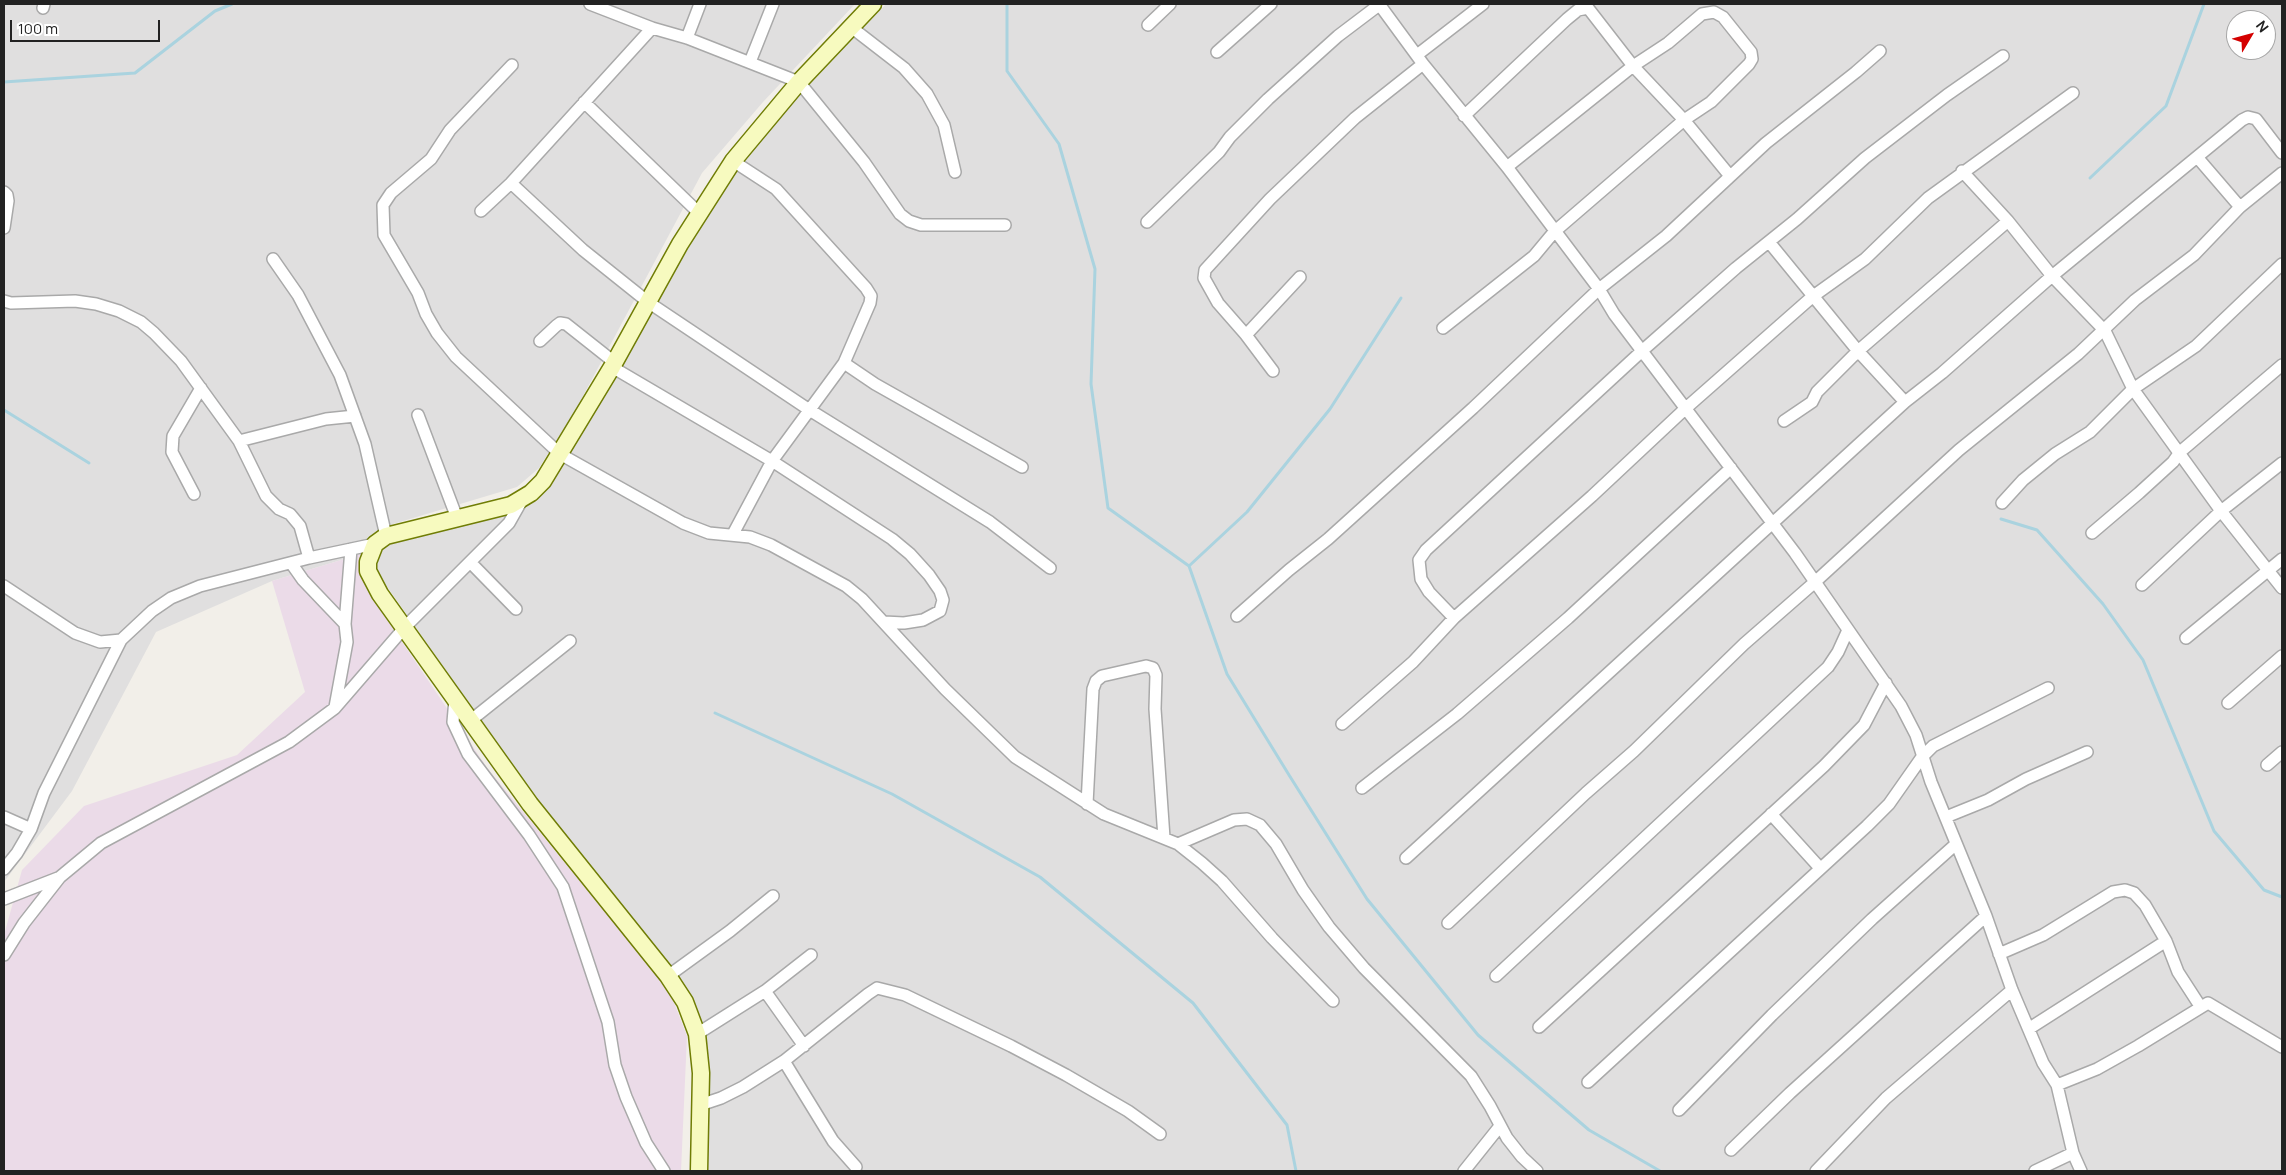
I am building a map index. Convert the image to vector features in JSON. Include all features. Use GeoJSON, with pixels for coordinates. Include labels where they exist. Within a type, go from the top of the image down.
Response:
{"type":"FeatureCollection","features":[{"type":"Feature","properties":{"kind":"street"},"geometry":{"type":"LineString","coordinates":[[590,4],[652,28],[687,38],[798,82],[864,162],[900,214],[909,221],[921,225],[1005,226]]}},
{"type":"Feature","properties":{"kind":"street"},"geometry":{"type":"LineString","coordinates":[[622,15],[626,4]]}},
{"type":"Feature","properties":{"kind":"street"},"geometry":{"type":"LineString","coordinates":[[687,38],[700,4]]}},
{"type":"Feature","properties":{"kind":"street"},"geometry":{"type":"LineString","coordinates":[[750,62],[773,4]]}},
{"type":"Feature","properties":{"kind":"street"},"geometry":{"type":"LineString","coordinates":[[4,870],[17,853],[31,829],[44,793],[121,640],[152,611],[171,598],[200,586],[351,549],[458,518],[511,505],[523,499],[543,481],[613,365],[699,213],[733,161],[798,82],[873,4]]}},
{"type":"Feature","properties":{"kind":"street"},"geometry":{"type":"LineString","coordinates":[[1148,25],[1170,4]]}},
{"type":"Feature","properties":{"kind":"street"},"geometry":{"type":"LineString","coordinates":[[1217,52],[1271,4]]}},
{"type":"Feature","properties":{"kind":"street"},"geometry":{"type":"LineString","coordinates":[[1147,222],[1219,152],[1230,137],[1268,99],[1338,36],[1379,4],[1464,116],[1507,167],[1554,232],[1599,289],[1614,314],[1731,468],[1886,683],[1916,735],[1922,757],[1986,916],[2012,990],[2030,1028],[2043,1063],[2057,1086],[2073,1154],[2081,1171]]}},
{"type":"Feature","properties":{"kind":"street"},"geometry":{"type":"LineString","coordinates":[[1273,371],[1246,335],[1218,303],[1204,278],[1205,270],[1270,200],[1355,118],[1483,4]]}},
{"type":"Feature","properties":{"kind":"street"},"geometry":{"type":"LineString","coordinates":[[1464,116],[1566,19],[1583,8],[1588,8],[1633,66],[1684,120],[1730,176]]}},
{"type":"Feature","properties":{"kind":"street"},"geometry":{"type":"LineString","coordinates":[[1443,328],[1534,256],[1554,232],[1684,120],[1711,102],[1749,64],[1752,59],[1751,52],[1723,17],[1714,12],[1702,14],[1668,43],[1633,66],[1507,167]]}},
{"type":"Feature","properties":{"kind":"street"},"geometry":{"type":"LineString","coordinates":[[851,27],[904,68],[927,94],[944,125],[955,172]]}},
{"type":"Feature","properties":{"kind":"street"},"geometry":{"type":"LineString","coordinates":[[481,211],[511,183],[652,28]]}},
{"type":"Feature","properties":{"kind":"street"},"geometry":{"type":"LineString","coordinates":[[1238,616],[1289,570],[1328,539],[1467,414],[1599,289],[1666,236],[1730,176],[1880,51]]}},
{"type":"Feature","properties":{"kind":"street"},"geometry":{"type":"LineString","coordinates":[[1454,618],[1429,592],[1421,579],[1419,560],[1426,550],[1643,350],[1736,268],[1769,242],[1865,158],[1947,95],[2003,56]]}},
{"type":"Feature","properties":{"kind":"street"},"geometry":{"type":"LineString","coordinates":[[512,65],[450,130],[431,159],[391,193],[383,205],[384,235],[418,293],[426,314],[437,333],[456,357],[560,454],[683,523],[709,533],[750,537],[771,545],[846,586],[862,599],[945,689],[1015,757],[1104,814],[1178,844],[1222,881],[1272,938],[1333,1001]]}},
{"type":"Feature","properties":{"kind":"street"},"geometry":{"type":"LineString","coordinates":[[1342,724],[1413,662],[1454,618],[1812,297],[1865,259],[1928,198],[2074,93]]}},
{"type":"Feature","properties":{"kind":"street"},"geometry":{"type":"LineString","coordinates":[[584,102],[699,213]]}},
{"type":"Feature","properties":{"kind":"street"},"geometry":{"type":"LineString","coordinates":[[1406,858],[1905,402],[1942,373],[2052,276],[2197,157],[2248,116],[2256,119],[2282,153]]}},
{"type":"Feature","properties":{"kind":"street"},"geometry":{"type":"LineString","coordinates":[[2197,157],[2240,207]]}},
{"type":"Feature","properties":{"kind":"street"},"geometry":{"type":"LineString","coordinates":[[733,161],[776,189],[871,296],[870,303],[844,363],[808,409],[772,461],[733,534]]}},
{"type":"Feature","properties":{"kind":"street"},"geometry":{"type":"LineString","coordinates":[[1962,172],[2008,220],[2052,276],[2105,331],[2133,389],[2221,511],[2282,588]]}},
{"type":"Feature","properties":{"kind":"street"},"geometry":{"type":"LineString","coordinates":[[1448,923],[1586,793],[1634,751],[1744,644],[1815,582],[1959,450],[2105,331],[2135,300],[2194,255],[2240,207],[2282,173]]}},
{"type":"Feature","properties":{"kind":"street"},"geometry":{"type":"LineString","coordinates":[[511,183],[582,250],[648,302],[808,409],[990,522],[1050,568]]}},
{"type":"Feature","properties":{"kind":"street"},"geometry":{"type":"LineString","coordinates":[[4,192],[7,195],[8,201],[4,228]]}},
{"type":"Feature","properties":{"kind":"street"},"geometry":{"type":"LineString","coordinates":[[1784,421],[1812,402],[1817,392],[1858,351],[2008,220]]}},
{"type":"Feature","properties":{"kind":"street"},"geometry":{"type":"LineString","coordinates":[[1769,242],[1812,297],[1905,402]]}},
{"type":"Feature","properties":{"kind":"street"},"geometry":{"type":"LineString","coordinates":[[273,258],[298,295],[340,375],[365,444],[381,540],[368,562],[368,571],[380,594],[530,804],[668,976],[685,1002],[697,1034],[701,1073],[699,1171]]}},
{"type":"Feature","properties":{"kind":"street"},"geometry":{"type":"LineString","coordinates":[[2002,503],[2023,480],[2055,454],[2090,432],[2133,389],[2196,346],[2282,264]]}},
{"type":"Feature","properties":{"kind":"street"},"geometry":{"type":"LineString","coordinates":[[1246,335],[1300,278]]}},
{"type":"Feature","properties":{"kind":"street"},"geometry":{"type":"LineString","coordinates":[[4,301],[11,303],[82,302],[96,304],[119,311],[141,322],[154,332],[181,361],[239,441],[266,496],[279,509],[290,514],[300,526],[309,558]]}},
{"type":"Feature","properties":{"kind":"street"},"geometry":{"type":"LineString","coordinates":[[540,341],[560,323],[566,324],[613,365],[772,461],[892,539],[910,554],[929,575],[940,591],[943,600],[940,611],[923,620],[904,623],[884,622]]}},
{"type":"Feature","properties":{"kind":"street"},"geometry":{"type":"LineString","coordinates":[[844,363],[875,384],[1022,467]]}},
{"type":"Feature","properties":{"kind":"street"},"geometry":{"type":"LineString","coordinates":[[2092,533],[2159,474],[2180,452],[2282,365]]}},
{"type":"Feature","properties":{"kind":"street"},"geometry":{"type":"LineString","coordinates":[[194,494],[172,452],[173,436],[201,388]]}},
{"type":"Feature","properties":{"kind":"street"},"geometry":{"type":"LineString","coordinates":[[418,415],[458,518]]}},
{"type":"Feature","properties":{"kind":"street"},"geometry":{"type":"LineString","coordinates":[[239,441],[326,419],[355,416]]}},
{"type":"Feature","properties":{"kind":"street"},"geometry":{"type":"LineString","coordinates":[[2142,585],[2221,511],[2282,463]]}},
{"type":"Feature","properties":{"kind":"street"},"geometry":{"type":"LineString","coordinates":[[1362,788],[1457,714],[1568,618],[1731,468]]}},
{"type":"Feature","properties":{"kind":"street"},"geometry":{"type":"LineString","coordinates":[[4,955],[24,923],[60,877],[101,843],[289,742],[335,708],[405,627],[509,523],[523,499]]}},
{"type":"Feature","properties":{"kind":"street"},"geometry":{"type":"LineString","coordinates":[[335,708],[346,658],[345,624],[351,549]]}},
{"type":"Feature","properties":{"kind":"street"},"geometry":{"type":"LineString","coordinates":[[2186,638],[2282,559]]}},
{"type":"Feature","properties":{"kind":"street"},"geometry":{"type":"LineString","coordinates":[[470,562],[516,609]]}},
{"type":"Feature","properties":{"kind":"street"},"geometry":{"type":"LineString","coordinates":[[291,563],[303,580],[345,624]]}},
{"type":"Feature","properties":{"kind":"street"},"geometry":{"type":"LineString","coordinates":[[4,586],[75,633],[100,642],[121,640]]}},
{"type":"Feature","properties":{"kind":"street"},"geometry":{"type":"LineString","coordinates":[[1496,976],[1828,667],[1838,652],[1848,630]]}},
{"type":"Feature","properties":{"kind":"street"},"geometry":{"type":"LineString","coordinates":[[470,721],[570,641]]}},
{"type":"Feature","properties":{"kind":"street"},"geometry":{"type":"LineString","coordinates":[[2228,703],[2282,656]]}},
{"type":"Feature","properties":{"kind":"street"},"geometry":{"type":"LineString","coordinates":[[1087,804],[1093,689],[1096,681],[1102,676],[1146,666],[1153,668],[1156,675],[1155,709],[1164,838]]}},
{"type":"Feature","properties":{"kind":"street"},"geometry":{"type":"LineString","coordinates":[[1539,1027],[1824,766],[1864,725],[1886,683]]}},
{"type":"Feature","properties":{"kind":"street"},"geometry":{"type":"LineString","coordinates":[[1588,1082],[1889,804],[1922,757],[1933,746],[2048,688]]}},
{"type":"Feature","properties":{"kind":"street"},"geometry":{"type":"LineString","coordinates":[[455,699],[453,722],[468,754],[529,835],[563,887],[608,1022],[615,1065],[626,1098],[646,1143],[664,1171]]}},
{"type":"Feature","properties":{"kind":"street"},"geometry":{"type":"LineString","coordinates":[[1946,817],[1988,800],[2026,779],[2087,752]]}},
{"type":"Feature","properties":{"kind":"street"},"geometry":{"type":"LineString","coordinates":[[2267,766],[2282,752]]}},
{"type":"Feature","properties":{"kind":"street"},"geometry":{"type":"LineString","coordinates":[[1771,814],[1820,868]]}},
{"type":"Feature","properties":{"kind":"street"},"geometry":{"type":"LineString","coordinates":[[4,817],[31,829]]}},
{"type":"Feature","properties":{"kind":"street"},"geometry":{"type":"LineString","coordinates":[[1178,844],[1234,820],[1247,819],[1260,825],[1276,844],[1303,890],[1329,927],[1364,968],[1471,1076],[1500,1126],[1522,1157],[1538,1171]]}},
{"type":"Feature","properties":{"kind":"street"},"geometry":{"type":"LineString","coordinates":[[1678,1110],[1772,1015],[1872,919],[1956,844]]}},
{"type":"Feature","properties":{"kind":"street"},"geometry":{"type":"LineString","coordinates":[[4,899],[60,877]]}},
{"type":"Feature","properties":{"kind":"street"},"geometry":{"type":"LineString","coordinates":[[1999,954],[2044,935],[2113,892],[2125,890],[2134,893],[2145,904],[2166,941],[2178,972],[2200,1006]]}},
{"type":"Feature","properties":{"kind":"street"},"geometry":{"type":"LineString","coordinates":[[668,976],[730,931],[773,896]]}},
{"type":"Feature","properties":{"kind":"street"},"geometry":{"type":"LineString","coordinates":[[1731,1150],[1790,1093],[1986,916]]}},
{"type":"Feature","properties":{"kind":"street"},"geometry":{"type":"LineString","coordinates":[[2030,1028],[2166,941]]}},
{"type":"Feature","properties":{"kind":"street"},"geometry":{"type":"LineString","coordinates":[[697,1034],[765,991],[811,955]]}},
{"type":"Feature","properties":{"kind":"street"},"geometry":{"type":"LineString","coordinates":[[700,1105],[721,1098],[743,1087],[784,1061],[877,988],[905,996],[1066,1074],[1128,1111],[1160,1134]]}},
{"type":"Feature","properties":{"kind":"street"},"geometry":{"type":"LineString","coordinates":[[1816,1171],[1886,1098],[2012,990]]}},
{"type":"Feature","properties":{"kind":"street"},"geometry":{"type":"LineString","coordinates":[[765,991],[804,1046]]}},
{"type":"Feature","properties":{"kind":"street"},"geometry":{"type":"LineString","coordinates":[[2057,1086],[2097,1069],[2138,1046],[2200,1006],[2208,1003],[2282,1047]]}},
{"type":"Feature","properties":{"kind":"street"},"geometry":{"type":"LineString","coordinates":[[784,1061],[833,1141],[856,1167]]}},
{"type":"Feature","properties":{"kind":"street"},"geometry":{"type":"LineString","coordinates":[[1464,1171],[1500,1126]]}},
{"type":"Feature","properties":{"kind":"street"},"geometry":{"type":"LineString","coordinates":[[2035,1171],[2073,1154]]}},
{"type":"Feature","properties":{"kind":"shaded area"},"geometry":{"type":"Polygon","coordinates":[[[4,4],[855,4],[763,102],[702,173],[575,411],[539,468],[517,487],[393,524],[361,554],[272,581],[156,632],[72,791],[4,882],[4,4]]]}},
{"type":"Feature","properties":{"kind":"shaded area"},"geometry":{"type":"Polygon","coordinates":[[[886,4],[2282,4],[2282,1171],[704,1171],[689,994],[526,784],[376,571],[376,558],[387,545],[453,528],[537,501],[745,153],[886,4]]]}},
{"type":"Feature","properties":{"kind":"shaded area"},"geometry":{"type":"Polygon","coordinates":[[[361,554],[367,590],[488,769],[669,990],[687,1036],[681,1171],[4,1171],[4,935],[22,870],[84,806],[237,755],[305,692],[272,581],[361,554]]]}},
{"type":"Feature","properties":{"kind":"waterway"},"geometry":{"type":"LineString","coordinates":[[4,82],[135,73],[215,11],[232,4]]}},
{"type":"Feature","properties":{"kind":"waterway"},"geometry":{"type":"LineString","coordinates":[[1007,4],[1007,71],[1059,144],[1095,269],[1091,384],[1108,508],[1189,566],[1227,674],[1289,775],[1367,899],[1478,1035],[1589,1130],[1660,1171]]}},
{"type":"Feature","properties":{"kind":"waterway"},"geometry":{"type":"LineString","coordinates":[[2090,178],[2166,106],[2204,4]]}},
{"type":"Feature","properties":{"kind":"waterway"},"geometry":{"type":"LineString","coordinates":[[1189,566],[1247,512],[1330,409],[1401,298]]}},
{"type":"Feature","properties":{"kind":"waterway"},"geometry":{"type":"LineString","coordinates":[[4,410],[89,463]]}},
{"type":"Feature","properties":{"kind":"waterway"},"geometry":{"type":"LineString","coordinates":[[2001,519],[2037,530],[2103,604],[2143,660],[2214,831],[2264,890],[2282,897]]}},
{"type":"Feature","properties":{"kind":"waterway"},"geometry":{"type":"LineString","coordinates":[[715,713],[892,794],[1040,877],[1193,1003],[1287,1125],[1296,1171]]}}]}
